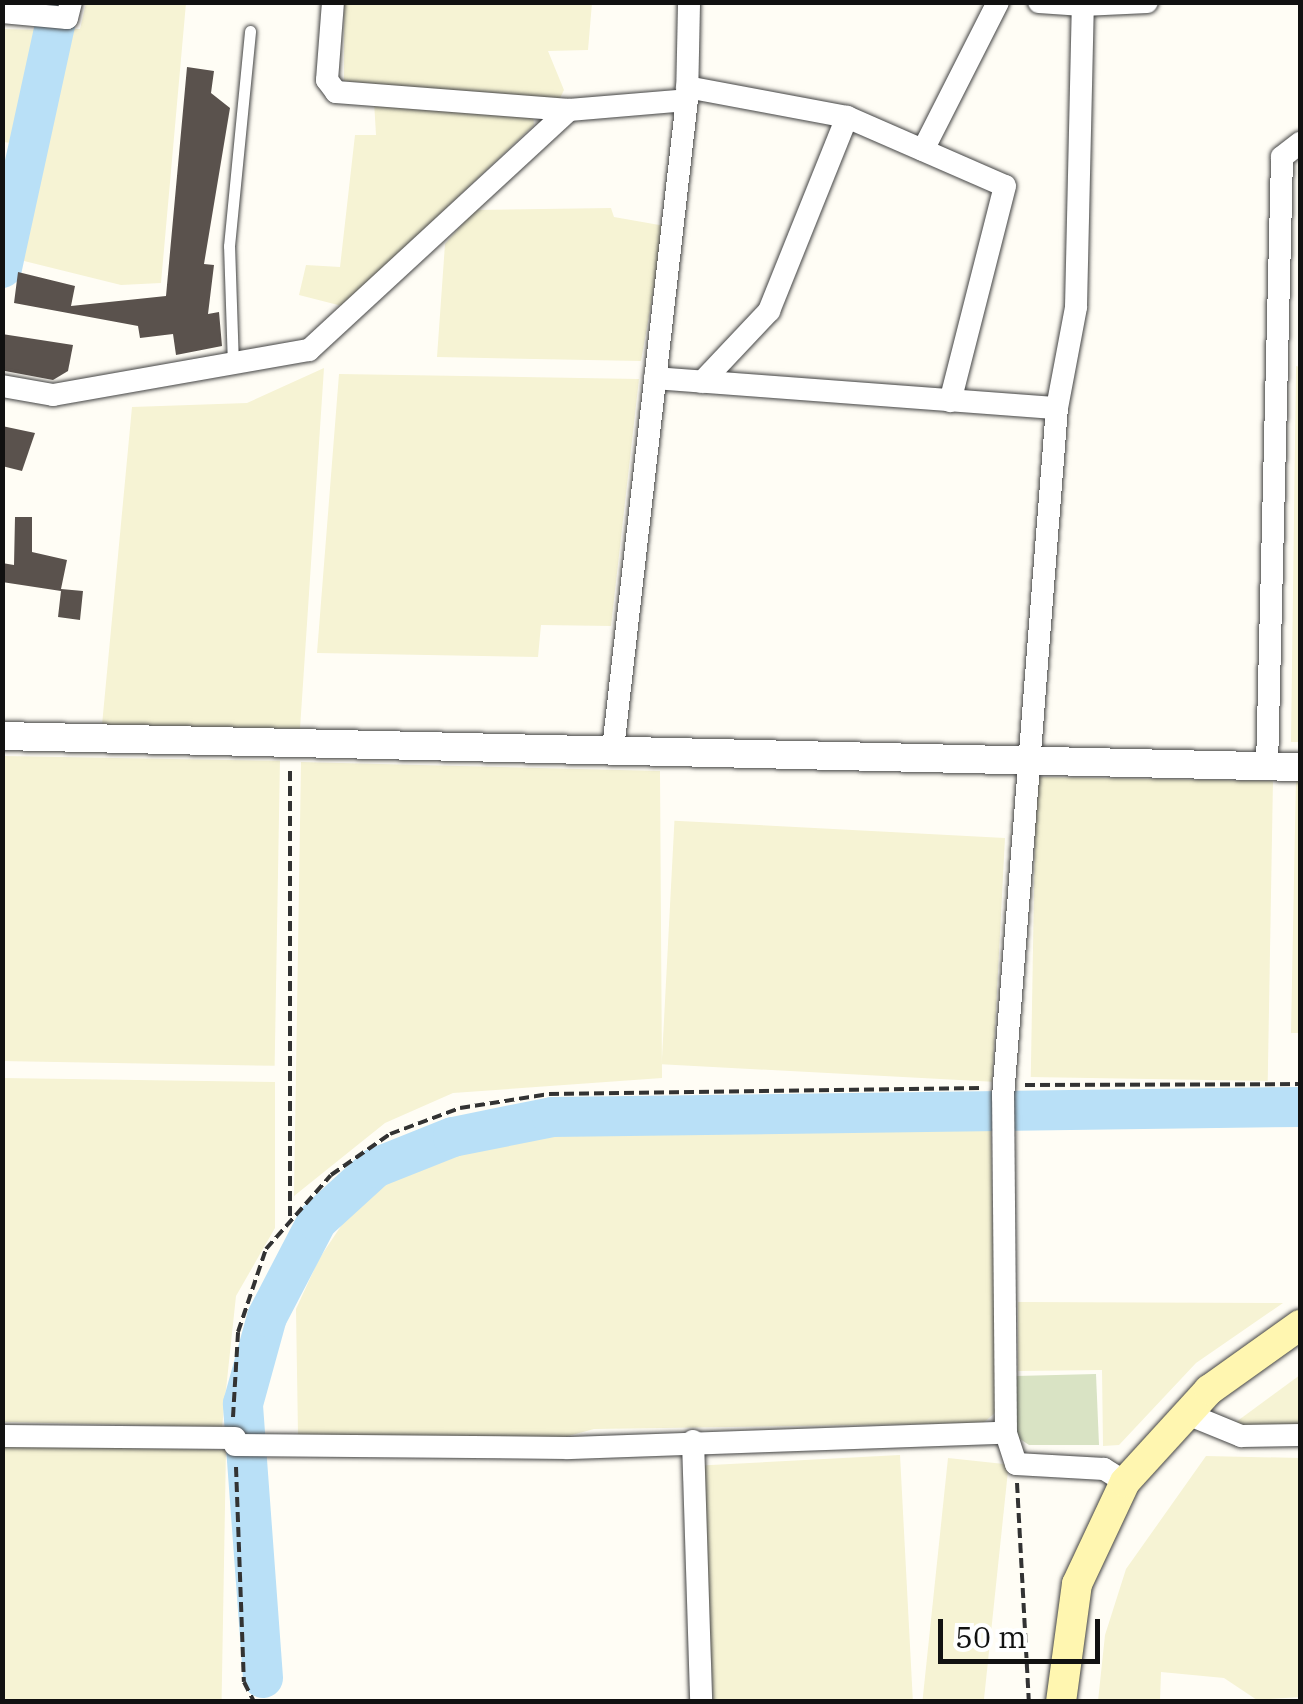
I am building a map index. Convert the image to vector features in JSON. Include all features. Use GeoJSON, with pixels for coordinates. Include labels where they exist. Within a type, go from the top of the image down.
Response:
{"type":"FeatureCollection","features":[{"type":"Feature","properties":{"kind":"main road"},"geometry":{"type":"LineString","coordinates":[[1060,1702],[1078,1584],[1125,1482],[1184,1413],[1300,1325]]}},
{"type":"Feature","properties":{"kind":"street"},"geometry":{"type":"LineString","coordinates":[[2,12],[67,18],[72,2]]}},
{"type":"Feature","properties":{"kind":"street"},"geometry":{"type":"LineString","coordinates":[[333,2],[327,80],[336,92],[569,110],[687,94],[847,117],[1005,186],[950,400]]}},
{"type":"Feature","properties":{"kind":"street"},"geometry":{"type":"LineString","coordinates":[[613,749],[687,94],[689,2]]}},
{"type":"Feature","properties":{"kind":"street"},"geometry":{"type":"LineString","coordinates":[[923,150],[998,2]]}},
{"type":"Feature","properties":{"kind":"street"},"geometry":{"type":"LineString","coordinates":[[1039,2],[1146,2]]}},
{"type":"Feature","properties":{"kind":"street"},"geometry":{"type":"LineString","coordinates":[[1083,5],[1076,307],[1057,408],[1025,760],[1004,1092],[1006,1433],[1016,1464],[1104,1469],[1125,1482]]}},
{"type":"Feature","properties":{"kind":"street"},"geometry":{"type":"LineString","coordinates":[[2,386],[54,395],[309,350],[569,110]]}},
{"type":"Feature","properties":{"kind":"street"},"geometry":{"type":"LineString","coordinates":[[702,382],[768,312],[847,117]]}},
{"type":"Feature","properties":{"kind":"street"},"geometry":{"type":"LineString","coordinates":[[1267,767],[1282,156],[1300,143]]}},
{"type":"Feature","properties":{"kind":"street"},"geometry":{"type":"LineString","coordinates":[[655,378],[1057,408]]}},
{"type":"Feature","properties":{"kind":"street"},"geometry":{"type":"LineString","coordinates":[[2,736],[1300,768]]}},
{"type":"Feature","properties":{"kind":"street"},"geometry":{"type":"LineString","coordinates":[[1184,1413],[1241,1436],[1300,1435]]}},
{"type":"Feature","properties":{"kind":"street"},"geometry":{"type":"LineString","coordinates":[[2,1436],[276,1444],[694,1441],[1006,1433]]}},
{"type":"Feature","properties":{"kind":"street"},"geometry":{"type":"LineString","coordinates":[[694,1441],[701,1702]]}},
{"type":"Feature","properties":{"kind":"lane"},"geometry":{"type":"LineString","coordinates":[[233,365],[229,246],[250,31]]}},
{"type":"Feature","properties":{"kind":"path"},"geometry":{"type":"LineString","coordinates":[[290,744],[290,1216]]}},
{"type":"Feature","properties":{"kind":"path"},"geometry":{"type":"LineString","coordinates":[[254,1702],[244,1682],[238,1332],[266,1249],[290,1216],[390,1134],[460,1108],[549,1094],[1004,1092],[1300,1084]]}},
{"type":"Feature","properties":{"kind":"path"},"geometry":{"type":"LineString","coordinates":[[1016,1464],[1029,1702]]}},
{"type":"Feature","properties":{"kind":"shaded area"},"geometry":{"type":"Polygon","coordinates":[[[86,3],[186,3],[161,283],[121,285],[16,259],[61,29],[80,29],[86,3]]]}},
{"type":"Feature","properties":{"kind":"shaded area"},"geometry":{"type":"Polygon","coordinates":[[[344,3],[592,3],[588,50],[548,51],[564,90],[558,102],[344,81],[344,3]]]}},
{"type":"Feature","properties":{"kind":"shaded area"},"geometry":{"type":"Polygon","coordinates":[[[3,29],[39,30],[20,144],[3,142],[3,29]]]}},
{"type":"Feature","properties":{"kind":"shaded area"},"geometry":{"type":"Polygon","coordinates":[[[374,101],[533,115],[534,125],[342,306],[299,295],[306,265],[340,267],[355,135],[376,135],[374,101]]]}},
{"type":"Feature","properties":{"kind":"shaded area"},"geometry":{"type":"Polygon","coordinates":[[[611,208],[614,217],[665,226],[641,361],[437,357],[445,244],[475,210],[611,208]]]}},
{"type":"Feature","properties":{"kind":"shaded area"},"geometry":{"type":"Polygon","coordinates":[[[1296,366],[1300,367],[1300,742],[1291,742],[1296,366]]]}},
{"type":"Feature","properties":{"kind":"shaded area"},"geometry":{"type":"Polygon","coordinates":[[[324,368],[300,729],[102,725],[132,407],[247,403],[324,368]]]}},
{"type":"Feature","properties":{"kind":"shaded area"},"geometry":{"type":"Polygon","coordinates":[[[339,374],[639,379],[611,626],[541,625],[538,657],[317,653],[339,374]]]}},
{"type":"Feature","properties":{"kind":"shaded area"},"geometry":{"type":"Polygon","coordinates":[[[3,756],[280,761],[275,1066],[2,1061],[3,756]]]}},
{"type":"Feature","properties":{"kind":"shaded area"},"geometry":{"type":"Polygon","coordinates":[[[301,762],[660,771],[662,1078],[453,1093],[385,1123],[294,1196],[301,762]]]}},
{"type":"Feature","properties":{"kind":"shaded area"},"geometry":{"type":"Polygon","coordinates":[[[1296,776],[1300,776],[1300,1033],[1291,1033],[1296,776]]]}},
{"type":"Feature","properties":{"kind":"shaded area"},"geometry":{"type":"Polygon","coordinates":[[[1036,777],[1273,781],[1268,1081],[1031,1077],[1036,777]]]}},
{"type":"Feature","properties":{"kind":"shaded area"},"geometry":{"type":"Polygon","coordinates":[[[674,821],[1005,838],[992,1082],[662,1064],[674,821]]]}},
{"type":"Feature","properties":{"kind":"shaded area"},"geometry":{"type":"Polygon","coordinates":[[[3,1078],[275,1082],[275,1228],[236,1296],[222,1427],[3,1422],[3,1078]]]}},
{"type":"Feature","properties":{"kind":"shaded area"},"geometry":{"type":"Polygon","coordinates":[[[991,1127],[996,1412],[983,1423],[594,1429],[561,1438],[298,1435],[296,1309],[319,1259],[349,1214],[391,1178],[454,1149],[524,1134],[991,1127]]]}},
{"type":"Feature","properties":{"kind":"shaded area"},"geometry":{"type":"Polygon","coordinates":[[[1018,1302],[1283,1303],[1196,1363],[1119,1445],[1103,1446],[1102,1370],[1018,1371],[1018,1302]]]}},
{"type":"Feature","properties":{"kind":"shaded area"},"geometry":{"type":"Polygon","coordinates":[[[1300,1375],[1300,1435],[1232,1425],[1300,1375]]]}},
{"type":"Feature","properties":{"kind":"shaded area"},"geometry":{"type":"Polygon","coordinates":[[[3,1446],[226,1450],[222,1702],[2,1702],[3,1446]]]}},
{"type":"Feature","properties":{"kind":"shaded area"},"geometry":{"type":"Polygon","coordinates":[[[900,1455],[913,1701],[714,1702],[701,1465],[900,1455]]]}},
{"type":"Feature","properties":{"kind":"shaded area"},"geometry":{"type":"Polygon","coordinates":[[[1206,1456],[1300,1458],[1300,1697],[1257,1700],[1224,1678],[1161,1672],[1160,1701],[1098,1701],[1105,1635],[1126,1569],[1206,1456]]]}},
{"type":"Feature","properties":{"kind":"shaded area"},"geometry":{"type":"Polygon","coordinates":[[[948,1458],[1009,1464],[984,1702],[923,1700],[948,1458]]]}},
{"type":"Feature","properties":{"kind":"green space"},"geometry":{"type":"Polygon","coordinates":[[[1096,1374],[1099,1445],[1029,1445],[1014,1435],[1015,1376],[1096,1374]]]}},
{"type":"Feature","properties":{"kind":"building"},"geometry":{"type":"Polygon","coordinates":[[[187,67],[214,71],[211,93],[230,108],[204,264],[214,265],[208,314],[219,312],[222,346],[176,355],[173,334],[140,338],[138,326],[14,303],[18,272],[75,286],[71,306],[166,296],[187,67]]]}},
{"type":"Feature","properties":{"kind":"building"},"geometry":{"type":"Polygon","coordinates":[[[2,334],[73,345],[68,371],[53,380],[5,371],[2,334]]]}},
{"type":"Feature","properties":{"kind":"building"},"geometry":{"type":"Polygon","coordinates":[[[2,426],[35,433],[22,471],[2,466],[2,426]]]}},
{"type":"Feature","properties":{"kind":"building"},"geometry":{"type":"Polygon","coordinates":[[[15,517],[32,517],[32,552],[67,560],[61,589],[83,591],[80,620],[58,617],[61,591],[2,582],[2,563],[14,565],[15,517]]]}},
{"type":"Feature","properties":{"kind":"waterway"},"geometry":{"type":"LineString","coordinates":[[2,268],[55,24]]}},
{"type":"Feature","properties":{"kind":"waterway"},"geometry":{"type":"LineString","coordinates":[[263,1678],[243,1404],[267,1317],[317,1221],[375,1168],[453,1137],[552,1117],[1300,1107]]}}]}
